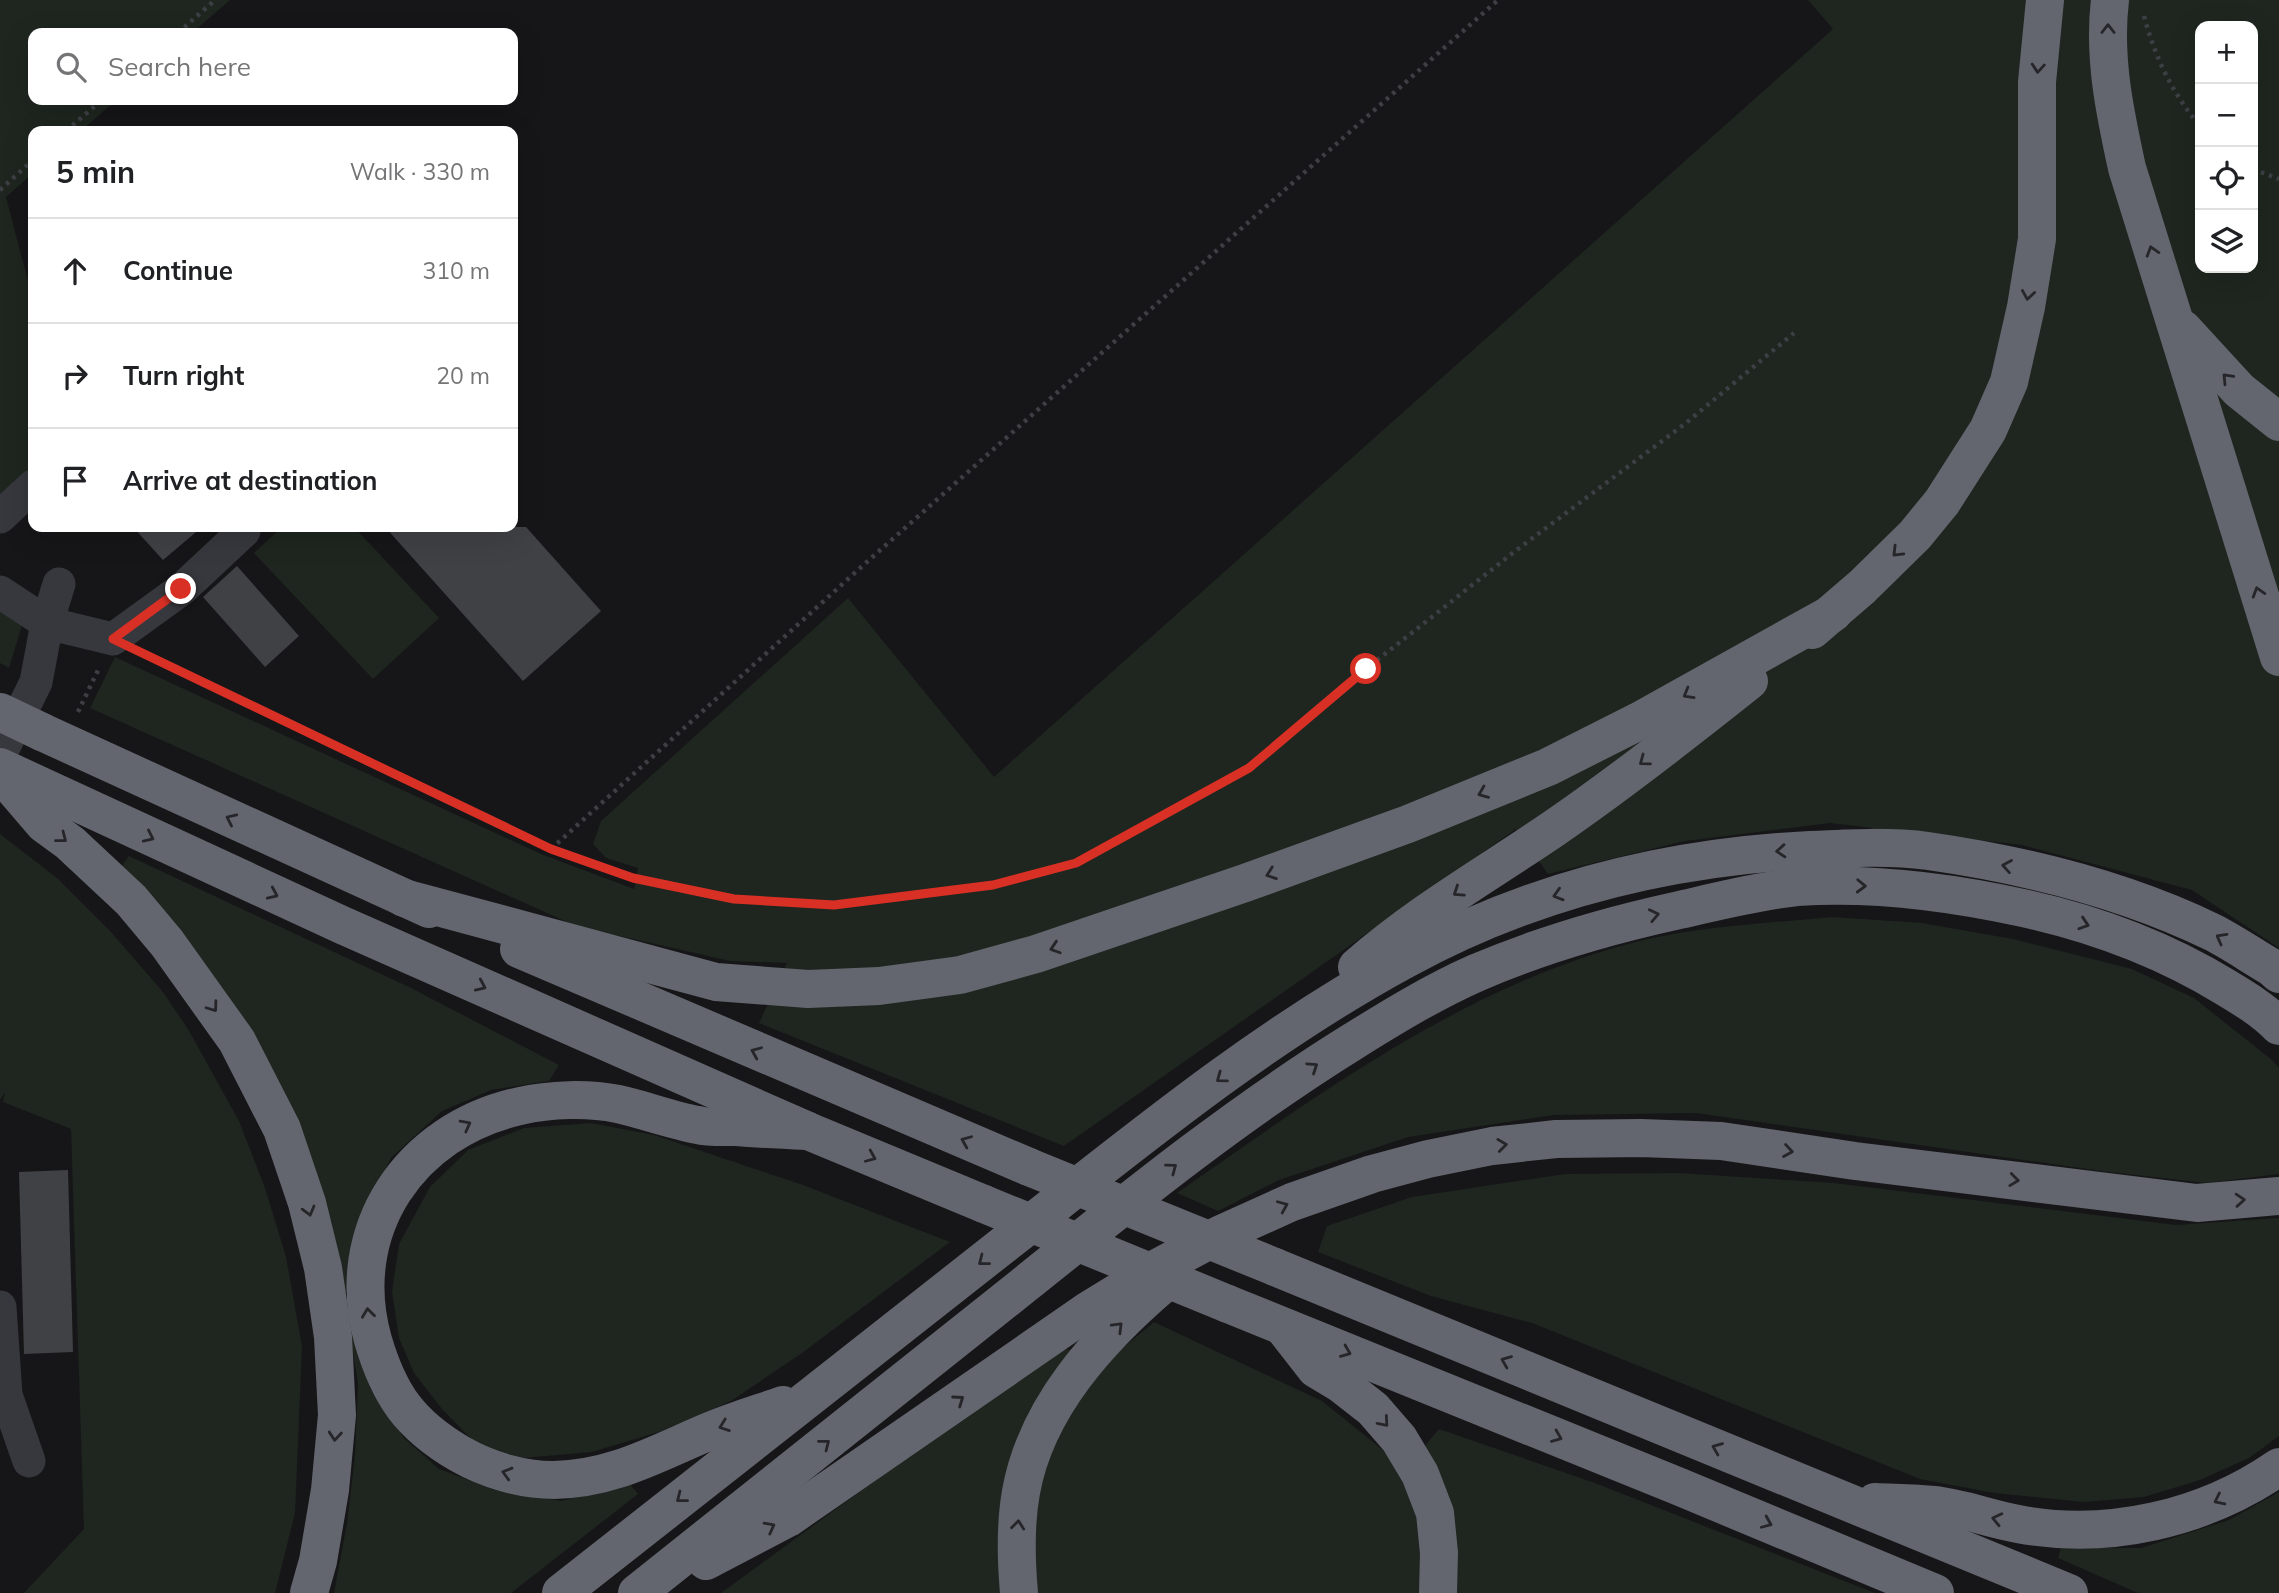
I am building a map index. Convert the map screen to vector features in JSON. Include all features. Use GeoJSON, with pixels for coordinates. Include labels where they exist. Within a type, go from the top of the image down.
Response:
{"type":"FeatureCollection","features":[{"type":"Feature","properties":{"kind":"highway"},"geometry":{"type":"LineString","coordinates":[[1276,1037],[1390,937],[1556,827],[1696,723],[1833,613],[1914,535],[1942,502],[1988,430],[2009,382],[2026,307],[2037,239],[2037,82],[2045,0]]}},
{"type":"Feature","properties":{"kind":"highway"},"geometry":{"type":"LineString","coordinates":[[2127,6],[2107,25],[2111,90],[2127,168],[2279,657]]}},
{"type":"Feature","properties":{"kind":"highway"},"geometry":{"type":"LineString","coordinates":[[2172,316],[2239,390],[2279,422]]}},
{"type":"Feature","properties":{"kind":"highway"},"geometry":{"type":"LineString","coordinates":[[404,898],[716,982],[808,989],[879,986],[960,975],[1036,954],[1233,888],[1408,824],[1548,767],[1639,721],[1833,613]]}},
{"type":"Feature","properties":{"kind":"highway"},"geometry":{"type":"LineString","coordinates":[[0,712],[404,898],[693,1025],[1029,1167],[2069,1593]]}},
{"type":"Feature","properties":{"kind":"highway"},"geometry":{"type":"LineString","coordinates":[[7,772],[342,925],[808,1131],[1935,1593]]}},
{"type":"Feature","properties":{"kind":"highway"},"geometry":{"type":"LineString","coordinates":[[7,772],[44,824],[70,843],[131,900],[167,943],[237,1041],[282,1129],[307,1203],[323,1268],[333,1337],[337,1415],[330,1490],[318,1561],[309,1593]]}},
{"type":"Feature","properties":{"kind":"highway"},"geometry":{"type":"LineString","coordinates":[[561,1593],[1169,1116],[1276,1037],[1408,957],[1480,923],[1534,902],[1600,881],[1670,864],[1731,855],[1849,848],[1925,851],[2052,874],[2105,890],[2167,912],[2215,934],[2279,974]]}},
{"type":"Feature","properties":{"kind":"highway"},"geometry":{"type":"LineString","coordinates":[[637,1593],[1147,1187],[1236,1120],[1321,1061],[1407,1008],[1473,974],[1552,943],[1612,924],[1793,888],[1861,885],[1917,891],[1983,899],[2059,916],[2133,939],[2195,969],[2262,1009],[2279,1026]]}},
{"type":"Feature","properties":{"kind":"highway"},"geometry":{"type":"LineString","coordinates":[[808,1131],[701,1126],[616,1104],[561,1101],[521,1105],[481,1117],[445,1136],[419,1158],[394,1188],[376,1223],[366,1266],[366,1315],[386,1381],[405,1410],[434,1439],[472,1461],[511,1475],[553,1480],[603,1475],[646,1460],[708,1432],[811,1395]]}},
{"type":"Feature","properties":{"kind":"highway"},"geometry":{"type":"LineString","coordinates":[[645,1593],[788,1517],[1089,1310],[1159,1267],[1221,1234],[1292,1202],[1372,1174],[1428,1159],[1492,1146],[1556,1139],[1721,1141],[1855,1161],[2197,1203],[2279,1196]]}},
{"type":"Feature","properties":{"kind":"highway"},"geometry":{"type":"LineString","coordinates":[[1019,1593],[1015,1550],[1021,1491],[1035,1443],[1060,1397],[1091,1353],[1149,1296],[1221,1234]]}},
{"type":"Feature","properties":{"kind":"highway"},"geometry":{"type":"LineString","coordinates":[[1283,1326],[1316,1370],[1341,1384],[1373,1409],[1399,1439],[1420,1474],[1435,1513],[1440,1553],[1438,1593]]}},
{"type":"Feature","properties":{"kind":"highway"},"geometry":{"type":"LineString","coordinates":[[1848,1501],[1935,1505],[2019,1525],[2071,1530],[2116,1528],[2157,1521],[2210,1505],[2279,1467]]}},
{"type":"Feature","properties":{"kind":"street"},"geometry":{"type":"LineString","coordinates":[[0,517],[28,491]]}},
{"type":"Feature","properties":{"kind":"street"},"geometry":{"type":"LineString","coordinates":[[0,592],[47,623],[113,639],[181,589],[243,532]]}},
{"type":"Feature","properties":{"kind":"street"},"geometry":{"type":"LineString","coordinates":[[7,772],[36,682],[47,623],[59,584]]}},
{"type":"Feature","properties":{"kind":"street"},"geometry":{"type":"LineString","coordinates":[[0,1307],[6,1395],[29,1461]]}},
{"type":"Feature","properties":{"kind":"path"},"geometry":{"type":"LineString","coordinates":[[184,28],[215,0]]}},
{"type":"Feature","properties":{"kind":"path"},"geometry":{"type":"LineString","coordinates":[[551,849],[869,560],[1498,0]]}},
{"type":"Feature","properties":{"kind":"path"},"geometry":{"type":"LineString","coordinates":[[2127,6],[2151,42],[2180,103],[2195,120]]}},
{"type":"Feature","properties":{"kind":"path"},"geometry":{"type":"LineString","coordinates":[[72,126],[96,105]]}},
{"type":"Feature","properties":{"kind":"path"},"geometry":{"type":"LineString","coordinates":[[0,190],[28,165]]}},
{"type":"Feature","properties":{"kind":"path"},"geometry":{"type":"LineString","coordinates":[[2258,171],[2279,180]]}},
{"type":"Feature","properties":{"kind":"path"},"geometry":{"type":"LineString","coordinates":[[82,704],[113,639],[551,849],[633,878],[734,899],[834,905],[993,885],[1076,863],[1249,768],[1377,661],[1514,552],[1686,423],[1794,333]]}},
{"type":"Feature","properties":{"kind":"shaded area"},"geometry":{"type":"Polygon","coordinates":[[[0,0],[230,0],[198,28],[28,28],[28,105],[110,105],[87,126],[28,126],[28,177],[6,197],[28,281],[28,477],[0,502],[0,0]]]}},
{"type":"Feature","properties":{"kind":"shaded area"},"geometry":{"type":"Polygon","coordinates":[[[1808,0],[2279,0],[2279,948],[2192,890],[2022,845],[1830,823],[1685,841],[1548,874],[1516,829],[1064,1146],[759,1023],[787,963],[730,961],[576,926],[90,708],[115,657],[541,854],[634,889],[638,868],[606,858],[593,844],[601,821],[848,598],[994,777],[1833,29],[1808,0]]]}},
{"type":"Feature","properties":{"kind":"shaded area"},"geometry":{"type":"Polygon","coordinates":[[[277,532],[359,532],[439,618],[373,679],[254,553],[277,532]]]}},
{"type":"Feature","properties":{"kind":"shaded area"},"geometry":{"type":"Polygon","coordinates":[[[0,606],[22,625],[9,668],[0,663],[0,606]]]}},
{"type":"Feature","properties":{"kind":"shaded area"},"geometry":{"type":"Polygon","coordinates":[[[0,834],[57,878],[112,933],[163,992],[188,1029],[239,1121],[265,1188],[286,1257],[302,1346],[295,1513],[275,1593],[24,1593],[84,1529],[71,1129],[3,1102],[5,1092],[0,1100],[0,834]]]}},
{"type":"Feature","properties":{"kind":"shaded area"},"geometry":{"type":"Polygon","coordinates":[[[129,856],[411,988],[559,1065],[549,1081],[491,1090],[442,1111],[391,1158],[352,1239],[351,1292],[344,1292],[326,1203],[121,867],[129,856]]]}},
{"type":"Feature","properties":{"kind":"shaded area"},"geometry":{"type":"Polygon","coordinates":[[[1833,917],[1922,923],[2013,939],[2132,969],[2194,998],[2279,1068],[2279,1174],[2206,1183],[2101,1171],[1696,1113],[1554,1115],[1408,1137],[1279,1180],[1218,1211],[1177,1193],[1340,1081],[1454,1014],[1514,985],[1575,960],[1639,941],[1735,926],[1833,917]]]}},
{"type":"Feature","properties":{"kind":"shaded area"},"geometry":{"type":"Polygon","coordinates":[[[591,1123],[654,1135],[803,1185],[950,1242],[802,1353],[731,1401],[662,1431],[592,1452],[523,1458],[477,1445],[442,1409],[414,1373],[399,1338],[392,1292],[399,1244],[430,1187],[468,1150],[524,1128],[591,1123]]]}},
{"type":"Feature","properties":{"kind":"shaded area"},"geometry":{"type":"Polygon","coordinates":[[[1678,1173],[1834,1183],[2176,1225],[2279,1218],[2279,1436],[2249,1458],[2200,1480],[2144,1497],[2083,1502],[1994,1493],[1920,1479],[1532,1323],[1431,1296],[1318,1252],[1327,1226],[1412,1197],[1565,1174],[1678,1173]]]}},
{"type":"Feature","properties":{"kind":"shaded area"},"geometry":{"type":"Polygon","coordinates":[[[1154,1322],[1322,1401],[1383,1450],[1401,1474],[1439,1429],[1595,1483],[1875,1593],[721,1593],[1054,1350],[1124,1347],[1154,1322]]]}},
{"type":"Feature","properties":{"kind":"shaded area"},"geometry":{"type":"Polygon","coordinates":[[[354,1328],[370,1388],[404,1438],[439,1469],[492,1489],[561,1501],[630,1484],[638,1494],[511,1593],[334,1593],[347,1523],[355,1456],[358,1383],[349,1329],[354,1328]]]}},
{"type":"Feature","properties":{"kind":"shaded area"},"geometry":{"type":"Polygon","coordinates":[[[2279,1492],[2279,1593],[2138,1593],[2058,1558],[2061,1548],[2141,1548],[2229,1520],[2279,1492]]]}},
{"type":"Feature","properties":{"kind":"building"},"geometry":{"type":"Polygon","coordinates":[[[518,527],[526,527],[601,611],[523,681],[389,532],[518,532],[518,527]]]}},
{"type":"Feature","properties":{"kind":"building"},"geometry":{"type":"Polygon","coordinates":[[[138,532],[196,532],[163,560],[138,532]]]}},
{"type":"Feature","properties":{"kind":"building"},"geometry":{"type":"Polygon","coordinates":[[[237,566],[299,636],[265,667],[203,597],[237,566]]]}},
{"type":"Feature","properties":{"kind":"building"},"geometry":{"type":"Polygon","coordinates":[[[68,1170],[73,1352],[24,1354],[19,1172],[68,1170]]]}},
{"type":"Feature","properties":{"kind":"route"},"geometry":{"type":"LineString","coordinates":[[181,589],[113,639],[551,849],[633,878],[734,899],[834,905],[993,885],[1076,863],[1249,768],[1366,669]]}}]}
